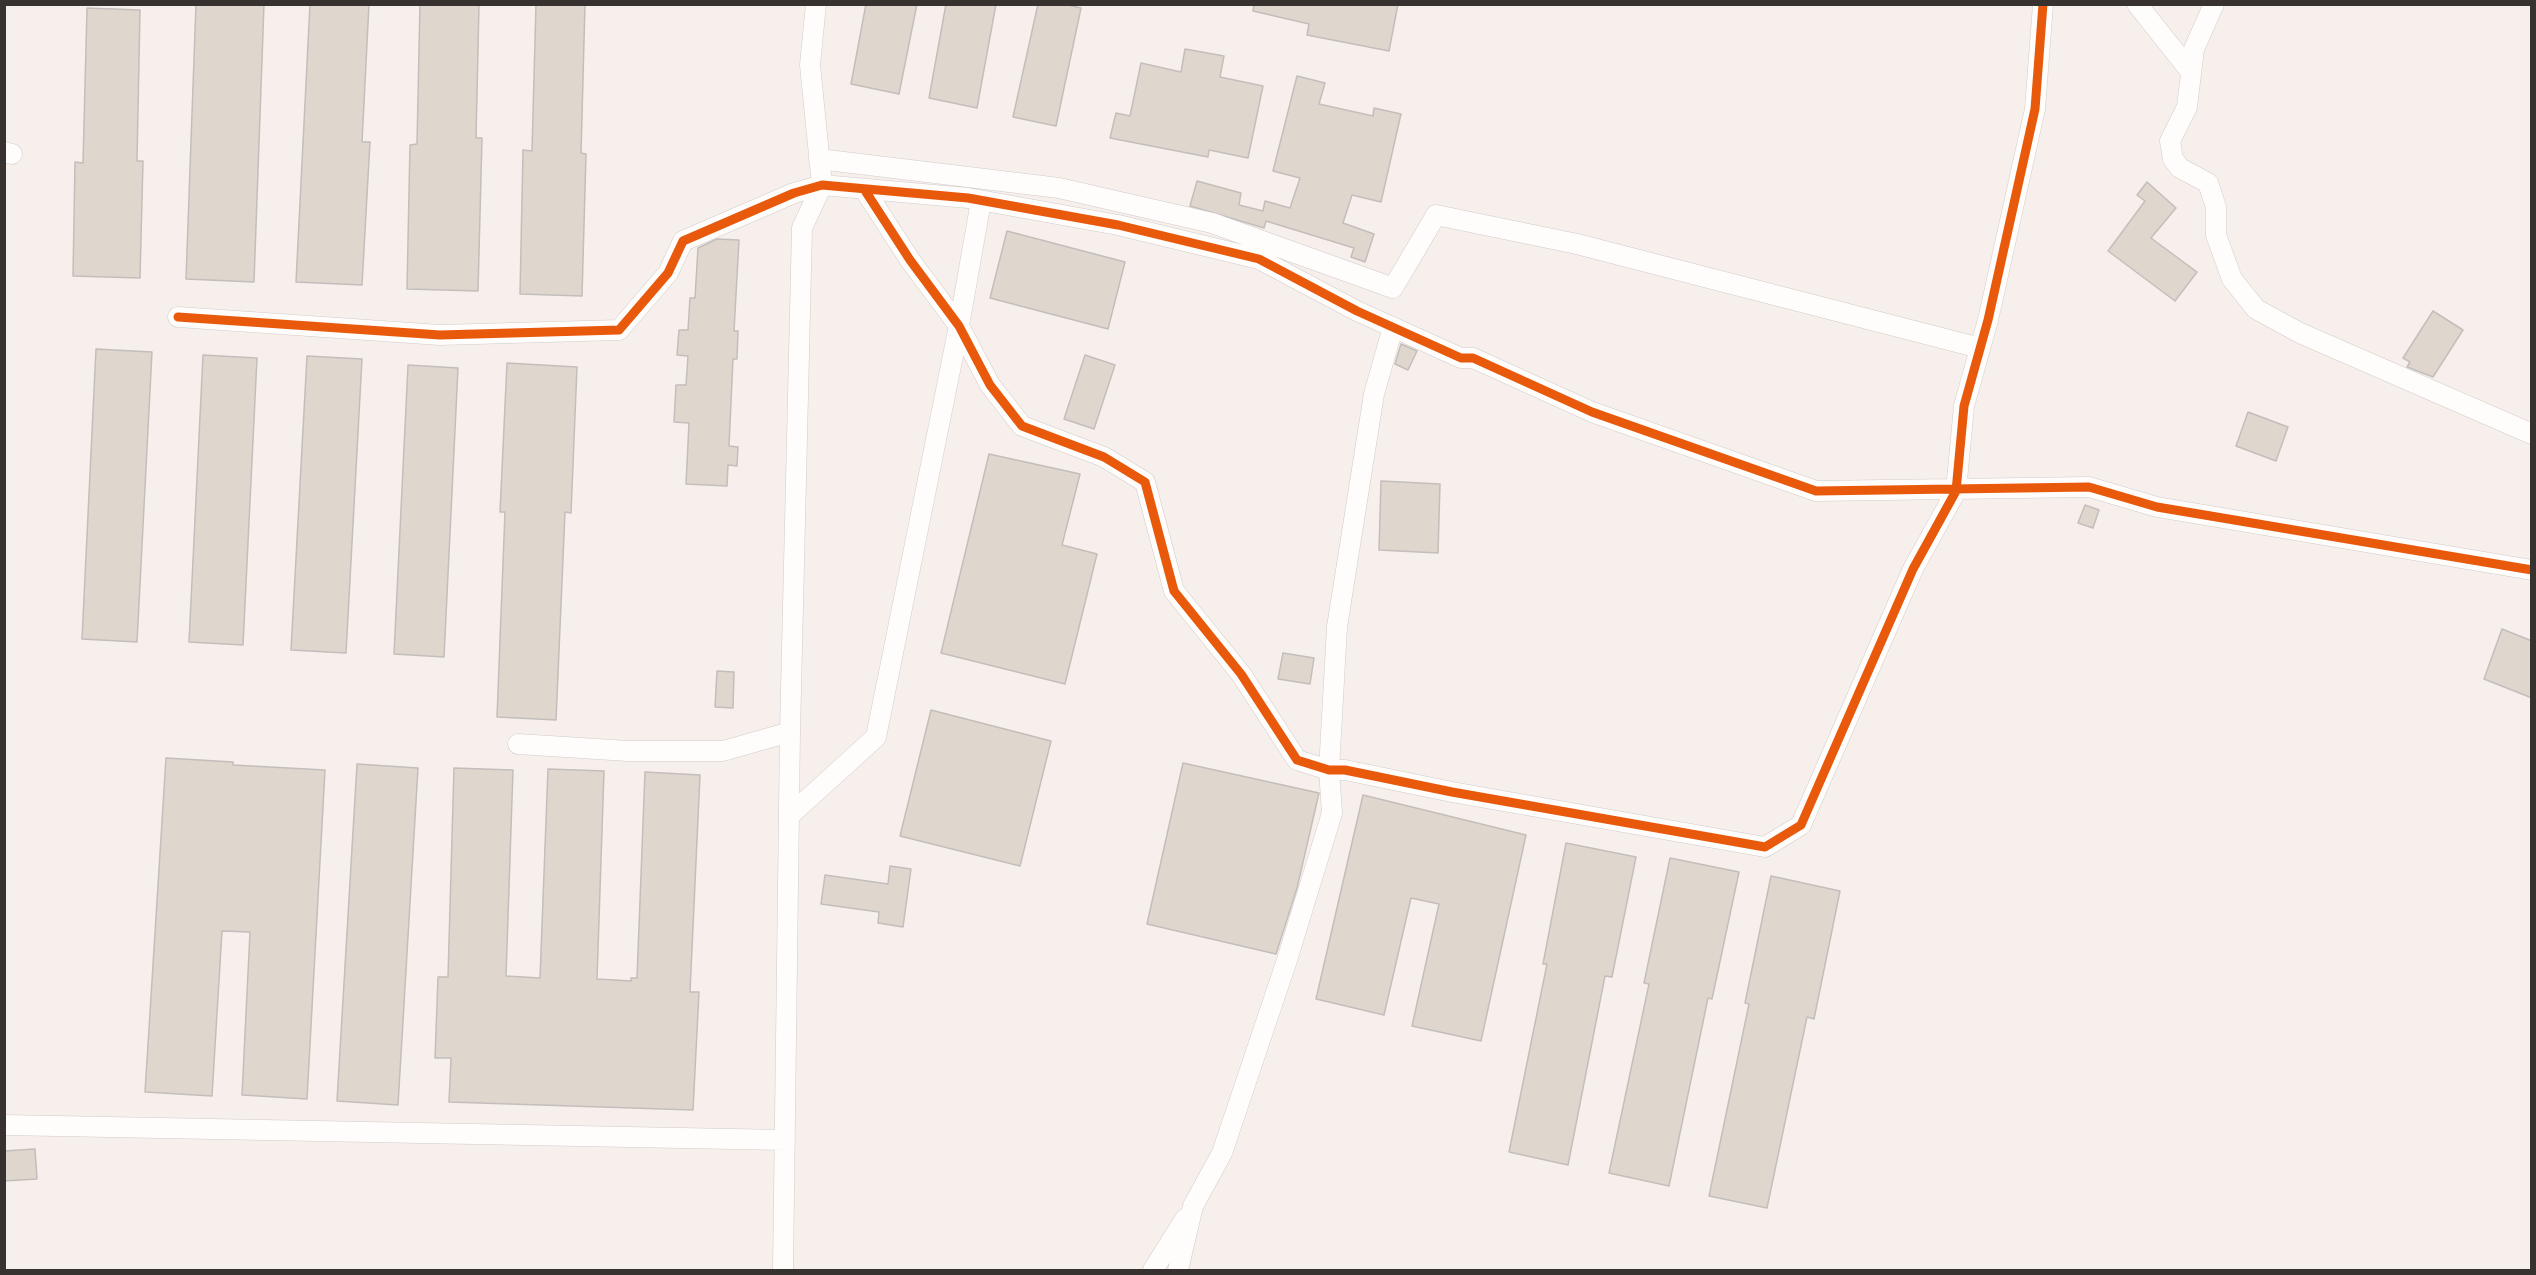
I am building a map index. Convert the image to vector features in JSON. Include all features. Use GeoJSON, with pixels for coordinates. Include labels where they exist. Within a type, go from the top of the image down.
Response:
{"type":"FeatureCollection","features":[{"type":"Feature","properties":{"kind":"street"},"geometry":{"type":"LineString","coordinates":[[783,1270],[790,732],[802,228],[822,185],[810,65],[816,4]]}},
{"type":"Feature","properties":{"kind":"street"},"geometry":{"type":"LineString","coordinates":[[864,189],[910,260],[959,326],[990,385],[1022,426],[1104,457],[1145,482],[1174,591],[1241,674],[1297,760],[1329,770],[1345,770],[1452,792],[1765,847],[1801,825],[1913,569],[1956,490],[1964,406],[1980,348],[2035,109],[2043,4]]}},
{"type":"Feature","properties":{"kind":"street"},"geometry":{"type":"LineString","coordinates":[[2137,4],[2191,72]]}},
{"type":"Feature","properties":{"kind":"street"},"geometry":{"type":"LineString","coordinates":[[2214,4],[2194,49],[2187,107],[2170,141],[2173,159],[2180,168],[2208,183],[2216,207],[2216,235],[2232,279],[2256,309],[2300,333],[2532,434]]}},
{"type":"Feature","properties":{"kind":"street"},"geometry":{"type":"LineString","coordinates":[[819,159],[1059,188],[1212,223],[1393,288],[1436,214],[1577,244],[1980,348]]}},
{"type":"Feature","properties":{"kind":"street"},"geometry":{"type":"LineString","coordinates":[[178,317],[440,335],[619,330],[668,273],[683,241],[794,192],[822,185],[981,201],[1118,225],[1259,259],[1393,327],[1461,358],[1473,358],[1592,412],[1816,491],[2089,487],[2157,507],[2532,570]]}},
{"type":"Feature","properties":{"kind":"street"},"geometry":{"type":"LineString","coordinates":[[789,816],[876,737],[959,326],[981,201]]}},
{"type":"Feature","properties":{"kind":"street"},"geometry":{"type":"LineString","coordinates":[[1152,1270],[1193,1206],[1222,1153],[1287,960],[1332,813],[1329,770],[1337,627],[1374,394],[1393,327]]}},
{"type":"Feature","properties":{"kind":"street"},"geometry":{"type":"LineString","coordinates":[[518,744],[628,751],[723,751],[790,732]]}},
{"type":"Feature","properties":{"kind":"street"},"geometry":{"type":"LineString","coordinates":[[4,1125],[785,1140]]}},
{"type":"Feature","properties":{"kind":"street"},"geometry":{"type":"LineString","coordinates":[[1178,1270],[1193,1206]]}},
{"type":"Feature","properties":{"kind":"building"},"geometry":{"type":"Polygon","coordinates":[[[196,4],[264,4],[254,282],[186,279],[196,4]]]}},
{"type":"Feature","properties":{"kind":"building"},"geometry":{"type":"Polygon","coordinates":[[[310,4],[369,4],[362,142],[370,142],[362,285],[296,282],[310,4]]]}},
{"type":"Feature","properties":{"kind":"building"},"geometry":{"type":"Polygon","coordinates":[[[420,4],[479,4],[476,138],[482,138],[478,291],[407,289],[410,145],[417,144],[420,4]]]}},
{"type":"Feature","properties":{"kind":"building"},"geometry":{"type":"Polygon","coordinates":[[[536,4],[585,4],[581,153],[586,154],[582,296],[520,294],[523,150],[532,151],[536,4]]]}},
{"type":"Feature","properties":{"kind":"building"},"geometry":{"type":"Polygon","coordinates":[[[866,4],[917,4],[899,94],[851,84],[866,4]]]}},
{"type":"Feature","properties":{"kind":"building"},"geometry":{"type":"Polygon","coordinates":[[[946,4],[996,4],[977,108],[929,98],[946,4]]]}},
{"type":"Feature","properties":{"kind":"building"},"geometry":{"type":"Polygon","coordinates":[[[1038,4],[1063,4],[1081,8],[1056,126],[1013,117],[1038,4]]]}},
{"type":"Feature","properties":{"kind":"building"},"geometry":{"type":"Polygon","coordinates":[[[1254,4],[1398,4],[1389,51],[1307,35],[1309,24],[1253,11],[1254,4]]]}},
{"type":"Feature","properties":{"kind":"building"},"geometry":{"type":"Polygon","coordinates":[[[87,8],[140,10],[137,161],[143,161],[140,278],[73,276],[75,162],[83,163],[87,8]]]}},
{"type":"Feature","properties":{"kind":"building"},"geometry":{"type":"Polygon","coordinates":[[[1185,49],[1224,56],[1220,77],[1263,86],[1248,158],[1209,150],[1208,157],[1110,138],[1116,113],[1130,116],[1141,63],[1181,72],[1185,49]]]}},
{"type":"Feature","properties":{"kind":"building"},"geometry":{"type":"Polygon","coordinates":[[[1297,76],[1325,83],[1319,104],[1373,116],[1374,108],[1401,114],[1381,202],[1352,195],[1343,223],[1374,234],[1365,262],[1351,257],[1354,248],[1266,221],[1264,228],[1190,206],[1197,181],[1241,193],[1239,205],[1263,211],[1265,201],[1290,208],[1300,178],[1273,171],[1297,76]]]}},
{"type":"Feature","properties":{"kind":"building"},"geometry":{"type":"Polygon","coordinates":[[[2147,182],[2176,208],[2151,238],[2197,272],[2175,301],[2108,251],[2145,201],[2137,195],[2147,182]]]}},
{"type":"Feature","properties":{"kind":"building"},"geometry":{"type":"Polygon","coordinates":[[[1007,231],[1125,262],[1108,329],[990,298],[1007,231]]]}},
{"type":"Feature","properties":{"kind":"building"},"geometry":{"type":"Polygon","coordinates":[[[717,239],[739,240],[734,331],[738,331],[737,359],[733,359],[729,446],[738,447],[737,466],[728,465],[727,486],[686,484],[689,423],[674,422],[676,385],[686,385],[688,356],[677,355],[679,330],[688,330],[690,298],[695,298],[698,248],[717,239]]]}},
{"type":"Feature","properties":{"kind":"building"},"geometry":{"type":"Polygon","coordinates":[[[2433,311],[2463,330],[2433,377],[2407,367],[2410,362],[2403,358],[2433,311]]]}},
{"type":"Feature","properties":{"kind":"building"},"geometry":{"type":"Polygon","coordinates":[[[1401,344],[1417,351],[1408,370],[1395,364],[1401,344]]]}},
{"type":"Feature","properties":{"kind":"building"},"geometry":{"type":"Polygon","coordinates":[[[96,349],[152,352],[137,642],[82,639],[96,349]]]}},
{"type":"Feature","properties":{"kind":"building"},"geometry":{"type":"Polygon","coordinates":[[[203,355],[257,358],[243,645],[189,642],[203,355]]]}},
{"type":"Feature","properties":{"kind":"building"},"geometry":{"type":"Polygon","coordinates":[[[1085,355],[1115,365],[1094,429],[1064,419],[1085,355]]]}},
{"type":"Feature","properties":{"kind":"building"},"geometry":{"type":"Polygon","coordinates":[[[307,356],[362,359],[346,653],[291,650],[307,356]]]}},
{"type":"Feature","properties":{"kind":"building"},"geometry":{"type":"Polygon","coordinates":[[[507,363],[577,367],[571,513],[565,512],[556,720],[497,717],[505,512],[500,512],[507,363]]]}},
{"type":"Feature","properties":{"kind":"building"},"geometry":{"type":"Polygon","coordinates":[[[408,365],[458,368],[444,657],[394,654],[408,365]]]}},
{"type":"Feature","properties":{"kind":"building"},"geometry":{"type":"Polygon","coordinates":[[[2248,412],[2288,427],[2276,461],[2236,446],[2248,412]]]}},
{"type":"Feature","properties":{"kind":"building"},"geometry":{"type":"Polygon","coordinates":[[[989,454],[1080,474],[1062,545],[1097,554],[1065,684],[941,653],[989,454]]]}},
{"type":"Feature","properties":{"kind":"building"},"geometry":{"type":"Polygon","coordinates":[[[1381,481],[1440,484],[1438,553],[1379,550],[1381,481]]]}},
{"type":"Feature","properties":{"kind":"building"},"geometry":{"type":"Polygon","coordinates":[[[2085,505],[2099,510],[2093,528],[2078,523],[2085,505]]]}},
{"type":"Feature","properties":{"kind":"building"},"geometry":{"type":"Polygon","coordinates":[[[2502,629],[2532,641],[2532,698],[2484,679],[2502,629]]]}},
{"type":"Feature","properties":{"kind":"building"},"geometry":{"type":"Polygon","coordinates":[[[1283,653],[1314,658],[1310,684],[1278,679],[1283,653]]]}},
{"type":"Feature","properties":{"kind":"building"},"geometry":{"type":"Polygon","coordinates":[[[717,671],[734,672],[733,708],[715,707],[717,671]]]}},
{"type":"Feature","properties":{"kind":"building"},"geometry":{"type":"Polygon","coordinates":[[[931,710],[1051,741],[1020,866],[900,836],[931,710]]]}},
{"type":"Feature","properties":{"kind":"building"},"geometry":{"type":"Polygon","coordinates":[[[166,758],[233,762],[233,765],[325,770],[307,1099],[242,1095],[250,932],[222,931],[212,1096],[145,1092],[166,758]]]}},
{"type":"Feature","properties":{"kind":"building"},"geometry":{"type":"Polygon","coordinates":[[[1183,763],[1319,793],[1297,888],[1276,954],[1147,924],[1183,763]]]}},
{"type":"Feature","properties":{"kind":"building"},"geometry":{"type":"Polygon","coordinates":[[[357,764],[418,768],[398,1105],[337,1101],[357,764]]]}},
{"type":"Feature","properties":{"kind":"building"},"geometry":{"type":"Polygon","coordinates":[[[454,768],[513,770],[506,976],[540,978],[548,769],[604,771],[597,979],[631,981],[631,978],[637,978],[645,772],[700,775],[690,992],[699,992],[693,1110],[449,1102],[451,1058],[435,1058],[438,977],[448,977],[454,768]]]}},
{"type":"Feature","properties":{"kind":"building"},"geometry":{"type":"Polygon","coordinates":[[[1363,795],[1526,835],[1481,1041],[1412,1026],[1439,904],[1411,898],[1384,1015],[1316,999],[1363,795]]]}},
{"type":"Feature","properties":{"kind":"building"},"geometry":{"type":"Polygon","coordinates":[[[1566,843],[1636,857],[1612,977],[1605,976],[1568,1165],[1509,1152],[1547,964],[1543,964],[1566,843]]]}},
{"type":"Feature","properties":{"kind":"building"},"geometry":{"type":"Polygon","coordinates":[[[1670,858],[1739,872],[1712,999],[1708,998],[1669,1186],[1609,1173],[1649,984],[1644,983],[1670,858]]]}},
{"type":"Feature","properties":{"kind":"building"},"geometry":{"type":"Polygon","coordinates":[[[890,866],[911,869],[903,927],[878,923],[879,912],[821,904],[825,875],[888,884],[890,866]]]}},
{"type":"Feature","properties":{"kind":"building"},"geometry":{"type":"Polygon","coordinates":[[[1771,876],[1840,891],[1814,1019],[1807,1017],[1767,1208],[1709,1196],[1749,1004],[1745,1003],[1771,876]]]}},
{"type":"Feature","properties":{"kind":"building"},"geometry":{"type":"Polygon","coordinates":[[[35,1149],[37,1179],[4,1181],[4,1151],[35,1149]]]}},
{"type":"Feature","properties":{"kind":"cycle path"},"geometry":{"type":"LineString","coordinates":[[864,189],[910,260],[959,326],[990,385],[1022,426],[1104,457],[1145,482],[1174,591],[1241,674],[1297,760],[1329,770],[1345,770],[1452,792],[1765,847],[1801,825],[1913,569],[1956,491],[1964,406],[1988,320],[2035,109],[2043,4]]}},
{"type":"Feature","properties":{"kind":"cycle path"},"geometry":{"type":"LineString","coordinates":[[178,317],[440,335],[619,330],[668,273],[683,241],[794,193],[822,185],[968,198],[1118,225],[1259,259],[1357,311],[1461,358],[1473,358],[1592,412],[1816,491],[2089,487],[2157,507],[2532,570]]}}]}
